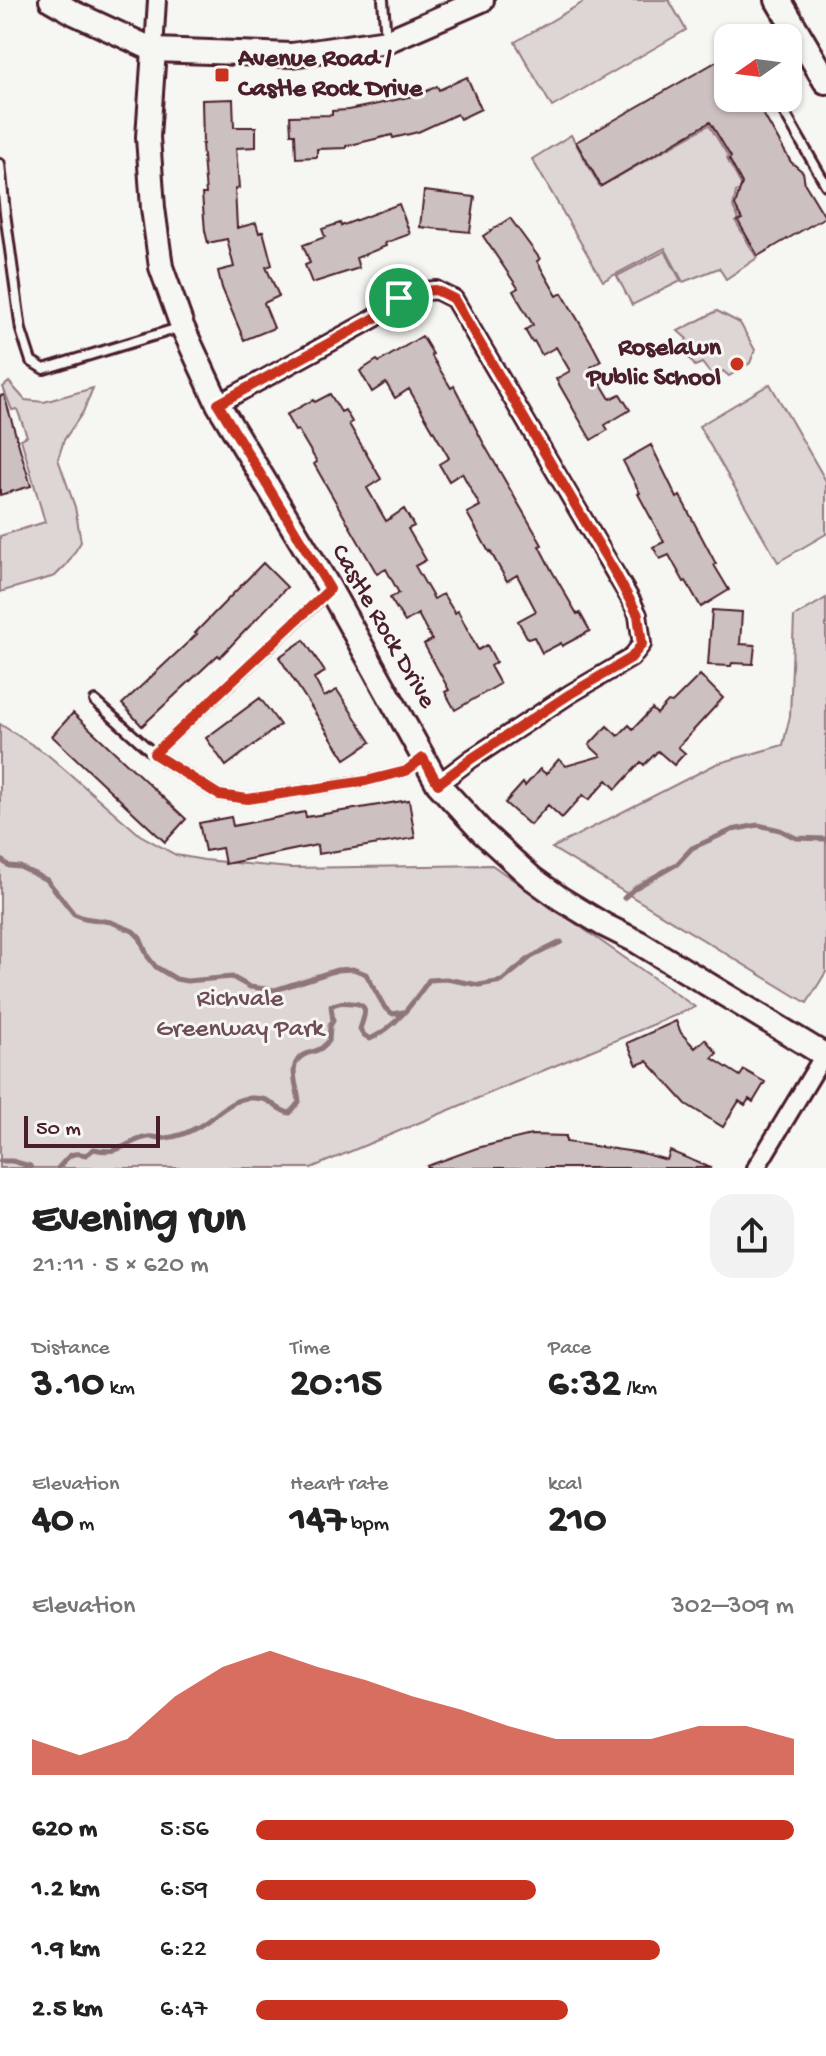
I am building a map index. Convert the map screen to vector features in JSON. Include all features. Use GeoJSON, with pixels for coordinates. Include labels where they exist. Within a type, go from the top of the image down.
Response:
{"type":"FeatureCollection","features":[{"type":"Feature","properties":{"kind":"main road"},"geometry":{"type":"LineString","coordinates":[[778,0],[782,24]]}},
{"type":"Feature","properties":{"kind":"main road"},"geometry":{"type":"LineString","coordinates":[[802,53],[826,81]]}},
{"type":"Feature","properties":{"kind":"street"},"geometry":{"type":"LineString","coordinates":[[51,0],[154,50],[292,55],[387,41],[482,0]]}},
{"type":"Feature","properties":{"kind":"street"},"geometry":{"type":"LineString","coordinates":[[154,50],[157,0]]}},
{"type":"Feature","properties":{"kind":"street","name":"Castle Rock Drive"},"geometry":{"type":"LineString","coordinates":[[154,50],[148,137],[153,208],[161,267],[182,326],[218,404],[330,589],[438,784],[483,833],[532,878],[561,899],[825,1056]]}},
{"type":"Feature","properties":{"kind":"street"},"geometry":{"type":"LineString","coordinates":[[218,404],[375,318],[399,298],[414,292],[436,290],[454,299],[626,592],[638,615],[642,644],[631,658],[508,734],[438,784]]}},
{"type":"Feature","properties":{"kind":"street"},"geometry":{"type":"LineString","coordinates":[[756,1168],[825,1056]]}},
{"type":"Feature","properties":{"kind":"lane"},"geometry":{"type":"LineString","coordinates":[[383,0],[387,41]]}},
{"type":"Feature","properties":{"kind":"lane"},"geometry":{"type":"LineString","coordinates":[[784,112],[826,185]]}},
{"type":"Feature","properties":{"kind":"lane"},"geometry":{"type":"LineString","coordinates":[[0,164],[21,330],[31,361],[44,369],[182,326]]}},
{"type":"Feature","properties":{"kind":"lane"},"geometry":{"type":"LineString","coordinates":[[154,754],[330,589]]}},
{"type":"Feature","properties":{"kind":"lane"},"geometry":{"type":"LineString","coordinates":[[95,701],[154,754],[219,795],[248,799],[366,781],[406,771],[423,758]]}},
{"type":"Feature","properties":{"kind":"green space"},"geometry":{"type":"Polygon","coordinates":[[[587,0],[669,0],[686,30],[552,107],[515,42],[587,0]]]}},
{"type":"Feature","properties":{"kind":"green space"},"geometry":{"type":"Polygon","coordinates":[[[709,125],[743,188],[736,192],[733,207],[739,219],[736,222],[757,258],[726,279],[719,268],[683,282],[665,248],[603,281],[532,159],[571,135],[600,187],[709,125]]]}},
{"type":"Feature","properties":{"kind":"green space"},"geometry":{"type":"Polygon","coordinates":[[[665,251],[681,281],[632,305],[617,276],[665,251]]]}},
{"type":"Feature","properties":{"kind":"green space"},"geometry":{"type":"Polygon","coordinates":[[[717,311],[740,323],[755,350],[750,363],[729,376],[723,371],[714,378],[702,363],[695,366],[681,347],[687,339],[678,331],[717,311]]]}},
{"type":"Feature","properties":{"kind":"green space"},"geometry":{"type":"Polygon","coordinates":[[[9,382],[25,400],[44,402],[93,388],[83,412],[64,440],[58,459],[75,507],[81,542],[55,576],[0,592],[0,536],[45,522],[21,439],[27,436],[17,409],[12,410],[3,387],[9,382]]]}},
{"type":"Feature","properties":{"kind":"green space"},"geometry":{"type":"Polygon","coordinates":[[[770,384],[826,481],[826,534],[778,562],[699,426],[770,384]]]}},
{"type":"Feature","properties":{"kind":"green space"},"geometry":{"type":"Polygon","coordinates":[[[826,598],[826,972],[807,1003],[552,848],[716,764],[783,745],[790,716],[794,617],[826,598]]]}},
{"type":"Feature","properties":{"kind":"green space","name":"Richvale Greenway Park"},"geometry":{"type":"Polygon","coordinates":[[[0,724],[48,755],[140,835],[176,855],[290,868],[492,865],[695,1007],[311,1168],[0,1168],[0,724]]]}},
{"type":"Feature","properties":{"kind":"building"},"geometry":{"type":"Polygon","coordinates":[[[714,63],[714,112],[762,112],[791,162],[803,172],[805,184],[825,217],[758,256],[738,221],[742,219],[735,206],[742,183],[710,122],[601,186],[576,142],[714,63]]]}},
{"type":"Feature","properties":{"kind":"building"},"geometry":{"type":"Polygon","coordinates":[[[467,77],[481,109],[460,119],[457,114],[418,132],[393,138],[392,135],[346,148],[317,149],[317,157],[296,158],[295,134],[291,134],[290,116],[332,115],[332,111],[421,94],[437,86],[439,90],[467,77]]]}},
{"type":"Feature","properties":{"kind":"building"},"geometry":{"type":"Polygon","coordinates":[[[233,99],[234,127],[256,127],[256,147],[236,148],[239,188],[235,189],[237,228],[256,223],[259,233],[263,231],[272,265],[266,267],[279,296],[264,303],[274,328],[244,340],[218,271],[234,267],[227,239],[208,243],[202,194],[206,194],[202,100],[233,99]]]}},
{"type":"Feature","properties":{"kind":"building"},"geometry":{"type":"Polygon","coordinates":[[[424,191],[475,197],[470,232],[420,227],[424,191]]]}},
{"type":"Feature","properties":{"kind":"building"},"geometry":{"type":"Polygon","coordinates":[[[399,204],[410,234],[356,258],[359,268],[312,283],[305,265],[310,263],[303,245],[325,237],[322,229],[340,223],[341,226],[399,204]]]}},
{"type":"Feature","properties":{"kind":"building"},"geometry":{"type":"Polygon","coordinates":[[[510,218],[540,259],[537,261],[557,296],[562,293],[591,342],[601,361],[591,367],[610,399],[620,394],[630,410],[605,425],[608,430],[591,440],[556,379],[570,371],[556,347],[542,355],[532,342],[525,330],[533,325],[513,291],[518,288],[483,236],[510,218]]]}},
{"type":"Feature","properties":{"kind":"building"},"geometry":{"type":"Polygon","coordinates":[[[422,336],[451,388],[454,386],[542,545],[539,546],[552,571],[590,631],[562,646],[561,643],[542,653],[534,637],[528,639],[518,621],[536,611],[517,575],[507,581],[489,552],[467,513],[480,506],[462,473],[449,481],[439,464],[449,458],[409,389],[395,398],[386,383],[372,392],[360,371],[422,336]]]}},
{"type":"Feature","properties":{"kind":"building"},"geometry":{"type":"Polygon","coordinates":[[[330,394],[341,412],[345,410],[352,422],[349,424],[381,479],[367,488],[386,521],[404,509],[414,526],[408,529],[426,560],[415,566],[434,599],[443,594],[455,613],[458,611],[478,650],[487,645],[496,662],[490,666],[500,684],[455,710],[445,692],[449,690],[424,644],[432,640],[418,614],[405,622],[390,598],[399,593],[386,569],[377,574],[314,464],[317,462],[286,415],[330,394]]]}},
{"type":"Feature","properties":{"kind":"building"},"geometry":{"type":"Polygon","coordinates":[[[4,395],[31,486],[0,495],[0,396],[4,395]]]}},
{"type":"Feature","properties":{"kind":"building"},"geometry":{"type":"Polygon","coordinates":[[[651,445],[729,590],[701,607],[669,555],[660,559],[653,547],[664,542],[623,461],[651,445]]]}},
{"type":"Feature","properties":{"kind":"building"},"geometry":{"type":"Polygon","coordinates":[[[263,563],[287,587],[220,657],[218,655],[142,726],[122,704],[197,634],[263,563]]]}},
{"type":"Feature","properties":{"kind":"building"},"geometry":{"type":"Polygon","coordinates":[[[712,610],[742,612],[740,644],[755,645],[753,664],[708,665],[712,610]]]}},
{"type":"Feature","properties":{"kind":"building"},"geometry":{"type":"Polygon","coordinates":[[[304,640],[325,672],[314,678],[324,697],[337,690],[371,742],[345,759],[279,657],[304,640]]]}},
{"type":"Feature","properties":{"kind":"building"},"geometry":{"type":"Polygon","coordinates":[[[700,675],[723,698],[678,747],[685,753],[674,765],[658,751],[644,765],[641,762],[616,789],[607,780],[589,800],[583,795],[562,818],[548,805],[530,825],[505,803],[540,769],[546,774],[559,759],[566,766],[601,756],[589,745],[607,726],[618,736],[629,725],[633,729],[652,709],[657,714],[668,702],[672,703],[700,675]]]}},
{"type":"Feature","properties":{"kind":"building"},"geometry":{"type":"Polygon","coordinates":[[[260,698],[280,725],[226,766],[206,738],[260,698]]]}},
{"type":"Feature","properties":{"kind":"building"},"geometry":{"type":"Polygon","coordinates":[[[73,713],[186,819],[165,842],[52,736],[73,713]]]}},
{"type":"Feature","properties":{"kind":"building"},"geometry":{"type":"Polygon","coordinates":[[[409,800],[415,838],[318,854],[317,845],[225,864],[222,848],[205,851],[199,823],[231,817],[233,826],[305,812],[306,817],[409,800]]]}},
{"type":"Feature","properties":{"kind":"building"},"geometry":{"type":"Polygon","coordinates":[[[676,1021],[681,1033],[695,1048],[705,1039],[717,1053],[712,1058],[740,1076],[744,1070],[765,1082],[753,1102],[749,1099],[745,1105],[739,1101],[723,1127],[686,1104],[647,1061],[637,1065],[627,1043],[676,1021]]]}},
{"type":"Feature","properties":{"kind":"building"},"geometry":{"type":"Polygon","coordinates":[[[531,1135],[566,1136],[566,1142],[642,1153],[667,1160],[670,1151],[711,1168],[427,1166],[477,1148],[531,1135]]]}},
{"type":"Feature","properties":{"kind":"waterway"},"geometry":{"type":"LineString","coordinates":[[624,898],[635,888],[677,864],[692,848],[732,830],[758,825],[796,838],[826,839]]}},
{"type":"Feature","properties":{"kind":"waterway"},"geometry":{"type":"LineString","coordinates":[[0,859],[9,866],[20,867],[47,880],[74,914],[111,922],[133,931],[156,967],[176,979],[232,977],[250,987],[275,990],[337,970],[353,969],[366,974],[385,1008],[393,1014],[403,1012]]}},
{"type":"Feature","properties":{"kind":"waterway"},"geometry":{"type":"LineString","coordinates":[[58,1168],[73,1154],[86,1155],[94,1149],[111,1151],[148,1137],[174,1137],[243,1099],[264,1099],[290,1113],[299,1102],[294,1075],[296,1063],[329,1041],[333,1021],[331,1006],[344,1002],[362,1006],[365,1012],[360,1029],[370,1039],[396,1021],[429,980],[446,979],[479,985],[502,981],[531,957],[561,942]]}},
{"type":"Feature","properties":{"kind":"waterway"},"geometry":{"type":"LineString","coordinates":[[0,1161],[12,1161],[31,1168]]}},
{"type":"Feature","properties":{"kind":"place","name":"Avenue Road / Castle Rock Drive"},"geometry":{"type":"Point","coordinates":[222,75]}},
{"type":"Feature","properties":{"kind":"place","name":"Roselawn Public School"},"geometry":{"type":"Point","coordinates":[737,364]}},
{"type":"Feature","properties":{"kind":"route"},"geometry":{"type":"LineString","coordinates":[[436,290],[454,299],[632,602],[638,615],[642,644],[631,658],[570,694],[438,784],[423,758],[406,771],[366,781],[248,799],[219,795],[154,754],[330,589],[218,404],[375,318],[399,298],[414,292],[436,290]]}}]}
